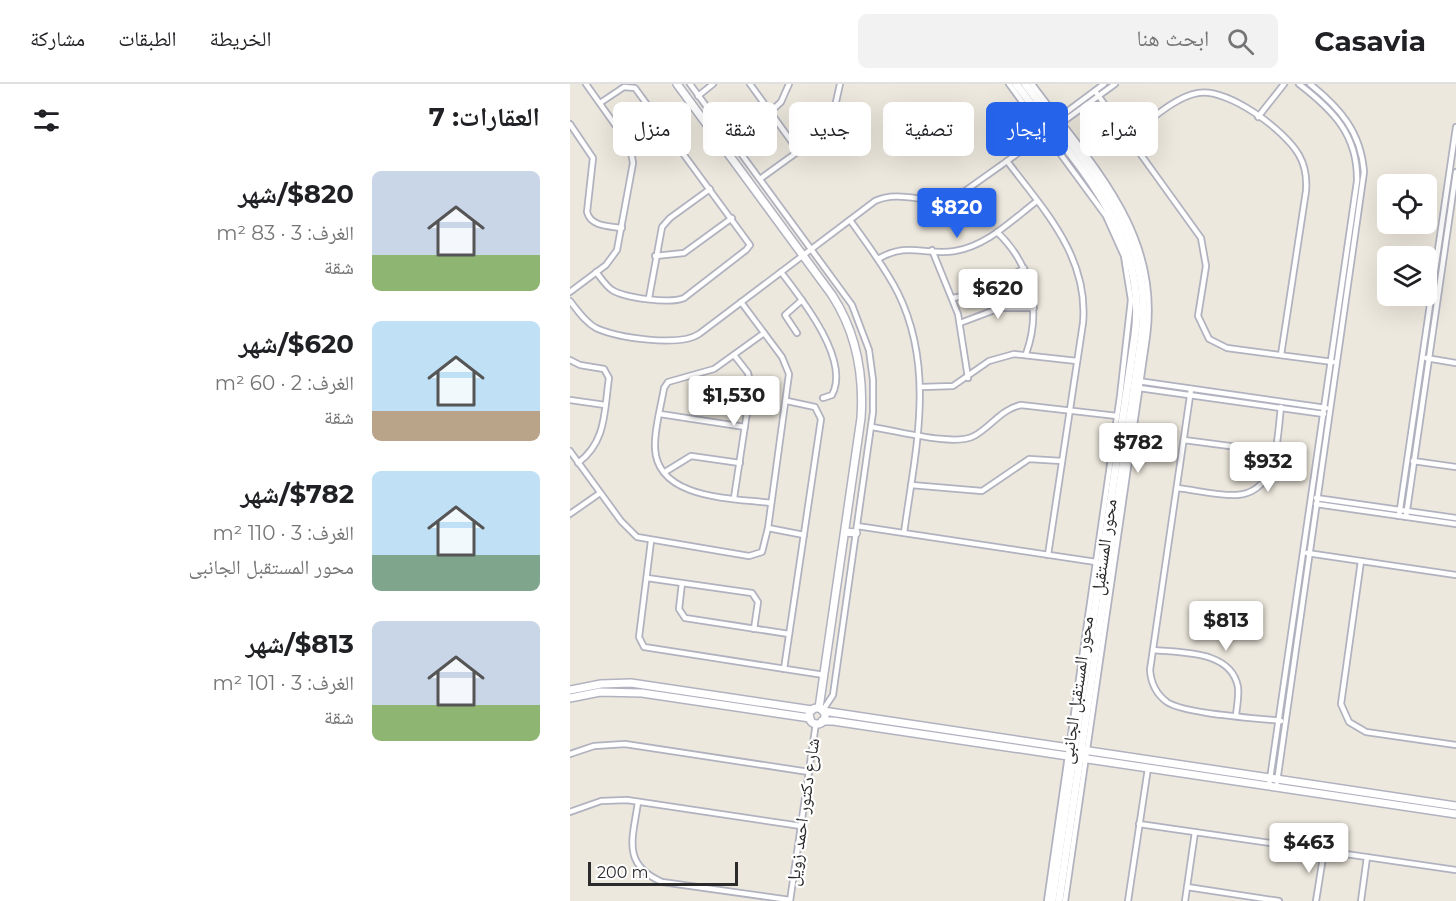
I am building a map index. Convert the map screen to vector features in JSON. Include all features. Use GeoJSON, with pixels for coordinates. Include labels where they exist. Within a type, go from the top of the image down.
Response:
{"type":"FeatureCollection","features":[{"type":"Feature","properties":{"kind":"street"},"geometry":{"type":"LineString","coordinates":[[570,292],[615,254],[622,228],[632,152],[586,84]]}},
{"type":"Feature","properties":{"kind":"street"},"geometry":{"type":"LineString","coordinates":[[677,84],[803,255],[845,317],[860,366],[861,412],[818,714]]}},
{"type":"Feature","properties":{"kind":"street","name":"شارع دكتور احمد زويل"},"geometry":{"type":"LineString","coordinates":[[690,84],[847,297],[867,342],[874,389],[871,427],[833,695],[818,714],[790,901]]}},
{"type":"Feature","properties":{"kind":"street"},"geometry":{"type":"LineString","coordinates":[[698,96],[713,84]]}},
{"type":"Feature","properties":{"kind":"street"},"geometry":{"type":"LineString","coordinates":[[750,84],[763,102]]}},
{"type":"Feature","properties":{"kind":"street"},"geometry":{"type":"LineString","coordinates":[[777,106],[789,84]]}},
{"type":"Feature","properties":{"kind":"street"},"geometry":{"type":"LineString","coordinates":[[835,102],[840,84]]}},
{"type":"Feature","properties":{"kind":"street","name":"محور المستقبل الجانبى"},"geometry":{"type":"LineString","coordinates":[[1009,84],[1028,102]]}},
{"type":"Feature","properties":{"kind":"street","name":"محور المستقبل"},"geometry":{"type":"LineString","coordinates":[[1016,84],[1032,102]]}},
{"type":"Feature","properties":{"kind":"street","name":"محور المستقبل"},"geometry":{"type":"LineString","coordinates":[[1025,84],[1037,102]]}},
{"type":"Feature","properties":{"kind":"street","name":"محور المستقبل الجانبى"},"geometry":{"type":"LineString","coordinates":[[1032,84],[1041,102]]}},
{"type":"Feature","properties":{"kind":"street"},"geometry":{"type":"LineString","coordinates":[[1097,93],[1104,84]]}},
{"type":"Feature","properties":{"kind":"street"},"geometry":{"type":"LineString","coordinates":[[1068,115],[1097,93],[1115,84]]}},
{"type":"Feature","properties":{"kind":"street"},"geometry":{"type":"LineString","coordinates":[[1258,117],[1284,84]]}},
{"type":"Feature","properties":{"kind":"street"},"geometry":{"type":"LineString","coordinates":[[1274,778],[1279,721],[1357,189],[1357,164],[1350,140],[1338,118],[1299,84]]}},
{"type":"Feature","properties":{"kind":"street"},"geometry":{"type":"LineString","coordinates":[[1272,787],[1286,722],[1362,193],[1364,164],[1360,146],[1349,122],[1332,101],[1310,84]]}},
{"type":"Feature","properties":{"kind":"street"},"geometry":{"type":"LineString","coordinates":[[596,272],[614,291],[674,301],[684,298],[746,250],[749,241],[635,88],[624,87],[600,103]]}},
{"type":"Feature","properties":{"kind":"street"},"geometry":{"type":"LineString","coordinates":[[1097,93],[1104,102]]}},
{"type":"Feature","properties":{"kind":"street"},"geometry":{"type":"LineString","coordinates":[[1158,116],[1186,96],[1197,93],[1226,95],[1258,117],[1296,150],[1307,178],[1281,355]]}},
{"type":"Feature","properties":{"kind":"street"},"geometry":{"type":"LineString","coordinates":[[777,122],[789,138]]}},
{"type":"Feature","properties":{"kind":"street"},"geometry":{"type":"LineString","coordinates":[[570,124],[593,158],[587,212],[589,218],[598,224],[622,228]]}},
{"type":"Feature","properties":{"kind":"street"},"geometry":{"type":"LineString","coordinates":[[1399,516],[1456,128]]}},
{"type":"Feature","properties":{"kind":"street","name":"محور المستقبل الجانبى"},"geometry":{"type":"LineString","coordinates":[[1068,144],[1122,207],[1142,252],[1149,288],[1150,312],[1134,384]]}},
{"type":"Feature","properties":{"kind":"street","name":"محور المستقبل"},"geometry":{"type":"LineString","coordinates":[[1052,901],[1078,749],[1134,384],[1137,312],[1137,289],[1130,255],[1112,214],[1068,148]]}},
{"type":"Feature","properties":{"kind":"street","name":"محور المستقبل الجانبى"},"geometry":{"type":"LineString","coordinates":[[1047,901],[1078,749],[1096,562],[1117,416],[1123,396],[1131,311],[1124,256],[1106,216],[1068,151]]}},
{"type":"Feature","properties":{"kind":"street"},"geometry":{"type":"LineString","coordinates":[[760,179],[793,156]]}},
{"type":"Feature","properties":{"kind":"street"},"geometry":{"type":"LineString","coordinates":[[570,301],[582,317],[596,328],[675,342],[693,338],[875,201],[889,196],[954,199],[1012,156]]}},
{"type":"Feature","properties":{"kind":"street"},"geometry":{"type":"LineString","coordinates":[[1143,156],[1201,238],[1206,266],[1198,311],[1206,335],[1227,348],[1338,363]]}},
{"type":"Feature","properties":{"kind":"street"},"geometry":{"type":"LineString","coordinates":[[1007,160],[1065,240],[1080,276],[1084,314],[1048,555]]}},
{"type":"Feature","properties":{"kind":"street"},"geometry":{"type":"LineString","coordinates":[[1406,517],[1456,172]]}},
{"type":"Feature","properties":{"kind":"street"},"geometry":{"type":"LineString","coordinates":[[649,298],[659,233],[665,222],[710,189]]}},
{"type":"Feature","properties":{"kind":"street"},"geometry":{"type":"LineString","coordinates":[[878,259],[902,249],[945,252],[967,248],[997,232],[1037,201]]}},
{"type":"Feature","properties":{"kind":"street"},"geometry":{"type":"LineString","coordinates":[[655,256],[684,253],[732,218]]}},
{"type":"Feature","properties":{"kind":"street"},"geometry":{"type":"LineString","coordinates":[[850,220],[898,292],[909,320],[917,352],[921,387],[918,434],[904,533]]}},
{"type":"Feature","properties":{"kind":"street"},"geometry":{"type":"LineString","coordinates":[[997,232],[1012,248],[1024,268],[1034,308],[1032,332],[1026,354]]}},
{"type":"Feature","properties":{"kind":"street"},"geometry":{"type":"LineString","coordinates":[[932,250],[953,298],[960,323],[968,378]]}},
{"type":"Feature","properties":{"kind":"street"},"geometry":{"type":"LineString","coordinates":[[953,298],[987,291],[1024,268]]}},
{"type":"Feature","properties":{"kind":"street"},"geometry":{"type":"LineString","coordinates":[[781,272],[820,326],[832,357],[834,390],[832,395],[823,398]]}},
{"type":"Feature","properties":{"kind":"street"},"geometry":{"type":"LineString","coordinates":[[797,333],[785,315],[802,300]]}},
{"type":"Feature","properties":{"kind":"street"},"geometry":{"type":"LineString","coordinates":[[570,451],[631,532],[651,541],[754,556],[764,548],[787,401],[788,369],[741,302]]}},
{"type":"Feature","properties":{"kind":"street"},"geometry":{"type":"LineString","coordinates":[[960,323],[1000,308],[1034,308]]}},
{"type":"Feature","properties":{"kind":"street"},"geometry":{"type":"LineString","coordinates":[[764,333],[706,373],[668,382],[664,388],[655,452],[665,472],[675,483],[688,491],[771,503]]}},
{"type":"Feature","properties":{"kind":"street"},"geometry":{"type":"LineString","coordinates":[[921,387],[948,387],[968,378],[995,359],[1026,354],[1077,362]]}},
{"type":"Feature","properties":{"kind":"street"},"geometry":{"type":"LineString","coordinates":[[734,355],[746,369],[751,381],[734,498]]}},
{"type":"Feature","properties":{"kind":"street"},"geometry":{"type":"LineString","coordinates":[[1422,358],[1456,363]]}},
{"type":"Feature","properties":{"kind":"street"},"geometry":{"type":"LineString","coordinates":[[570,360],[606,371],[609,378],[599,440],[594,449],[579,463]]}},
{"type":"Feature","properties":{"kind":"street"},"geometry":{"type":"LineString","coordinates":[[1134,384],[1190,395],[1281,408],[1324,411],[1331,408]]}},
{"type":"Feature","properties":{"kind":"street"},"geometry":{"type":"LineString","coordinates":[[1134,384],[1191,389],[1282,402],[1324,411],[1330,415]]}},
{"type":"Feature","properties":{"kind":"street","name":"محور المستقبل"},"geometry":{"type":"LineString","coordinates":[[1078,749],[1123,396],[1134,384]]}},
{"type":"Feature","properties":{"kind":"street"},"geometry":{"type":"LineString","coordinates":[[1191,389],[1153,650],[1151,680],[1164,699],[1180,708],[1286,722]]}},
{"type":"Feature","properties":{"kind":"street"},"geometry":{"type":"LineString","coordinates":[[570,400],[605,405]]}},
{"type":"Feature","properties":{"kind":"street"},"geometry":{"type":"LineString","coordinates":[[784,669],[820,415],[815,407],[787,401]]}},
{"type":"Feature","properties":{"kind":"street"},"geometry":{"type":"LineString","coordinates":[[1177,488],[1236,495],[1245,493],[1267,478],[1273,466],[1282,402]]}},
{"type":"Feature","properties":{"kind":"street"},"geometry":{"type":"LineString","coordinates":[[871,427],[957,440],[969,438],[1004,412],[1021,405],[1117,416]]}},
{"type":"Feature","properties":{"kind":"street"},"geometry":{"type":"LineString","coordinates":[[660,414],[745,427]]}},
{"type":"Feature","properties":{"kind":"street"},"geometry":{"type":"LineString","coordinates":[[1184,440],[1275,452]]}},
{"type":"Feature","properties":{"kind":"street"},"geometry":{"type":"LineString","coordinates":[[665,472],[691,456],[740,463]]}},
{"type":"Feature","properties":{"kind":"street"},"geometry":{"type":"LineString","coordinates":[[911,484],[979,492],[989,488],[1025,460],[1036,458],[1062,461]]}},
{"type":"Feature","properties":{"kind":"street"},"geometry":{"type":"LineString","coordinates":[[1407,460],[1456,467]]}},
{"type":"Feature","properties":{"kind":"street"},"geometry":{"type":"LineString","coordinates":[[570,514],[600,493]]}},
{"type":"Feature","properties":{"kind":"street"},"geometry":{"type":"LineString","coordinates":[[1311,497],[1456,518]]}},
{"type":"Feature","properties":{"kind":"street"},"geometry":{"type":"LineString","coordinates":[[1310,503],[1456,524]]}},
{"type":"Feature","properties":{"kind":"street"},"geometry":{"type":"LineString","coordinates":[[768,528],[804,535]]}},
{"type":"Feature","properties":{"kind":"street"},"geometry":{"type":"LineString","coordinates":[[845,532],[856,530],[904,533],[1096,562]]}},
{"type":"Feature","properties":{"kind":"street"},"geometry":{"type":"LineString","coordinates":[[651,541],[639,637],[644,647],[824,675]]}},
{"type":"Feature","properties":{"kind":"street"},"geometry":{"type":"LineString","coordinates":[[1303,552],[1456,575]]}},
{"type":"Feature","properties":{"kind":"street"},"geometry":{"type":"LineString","coordinates":[[1362,561],[1342,688],[1341,704],[1344,714],[1353,726],[1366,732],[1456,745]]}},
{"type":"Feature","properties":{"kind":"street"},"geometry":{"type":"LineString","coordinates":[[646,578],[752,593],[758,602],[754,629]]}},
{"type":"Feature","properties":{"kind":"street"},"geometry":{"type":"LineString","coordinates":[[682,583],[679,609],[685,618],[789,634]]}},
{"type":"Feature","properties":{"kind":"street"},"geometry":{"type":"LineString","coordinates":[[1153,650],[1205,656],[1225,665],[1238,686],[1236,715]]}},
{"type":"Feature","properties":{"kind":"street"},"geometry":{"type":"LineString","coordinates":[[570,690],[601,684],[631,683],[1076,758],[1456,814]]}},
{"type":"Feature","properties":{"kind":"street"},"geometry":{"type":"LineString","coordinates":[[570,698],[600,692],[642,693],[818,714]]}},
{"type":"Feature","properties":{"kind":"street"},"geometry":{"type":"LineString","coordinates":[[885,725],[1078,749],[1456,806]]}},
{"type":"Feature","properties":{"kind":"street"},"geometry":{"type":"LineString","coordinates":[[570,754],[594,746],[625,744],[809,772]]}},
{"type":"Feature","properties":{"kind":"street","name":"محور المستقبل الجانبى"},"geometry":{"type":"LineString","coordinates":[[1065,901],[1076,758]]}},
{"type":"Feature","properties":{"kind":"street","name":"محور المستقبل"},"geometry":{"type":"LineString","coordinates":[[1059,901],[1076,758]]}},
{"type":"Feature","properties":{"kind":"street"},"geometry":{"type":"LineString","coordinates":[[1128,901],[1148,768]]}},
{"type":"Feature","properties":{"kind":"street"},"geometry":{"type":"LineString","coordinates":[[570,812],[601,801],[638,802],[801,826]]}},
{"type":"Feature","properties":{"kind":"street"},"geometry":{"type":"LineString","coordinates":[[638,802],[632,852],[637,864],[651,877],[662,882],[790,901]]}},
{"type":"Feature","properties":{"kind":"street"},"geometry":{"type":"LineString","coordinates":[[1140,824],[1456,870]]}},
{"type":"Feature","properties":{"kind":"street"},"geometry":{"type":"LineString","coordinates":[[1185,901],[1195,832]]}},
{"type":"Feature","properties":{"kind":"street"},"geometry":{"type":"LineString","coordinates":[[1316,901],[1324,850]]}},
{"type":"Feature","properties":{"kind":"street"},"geometry":{"type":"LineString","coordinates":[[1361,901],[1367,857]]}},
{"type":"Feature","properties":{"kind":"street"},"geometry":{"type":"LineString","coordinates":[[1187,887],[1279,901]]}}]}
